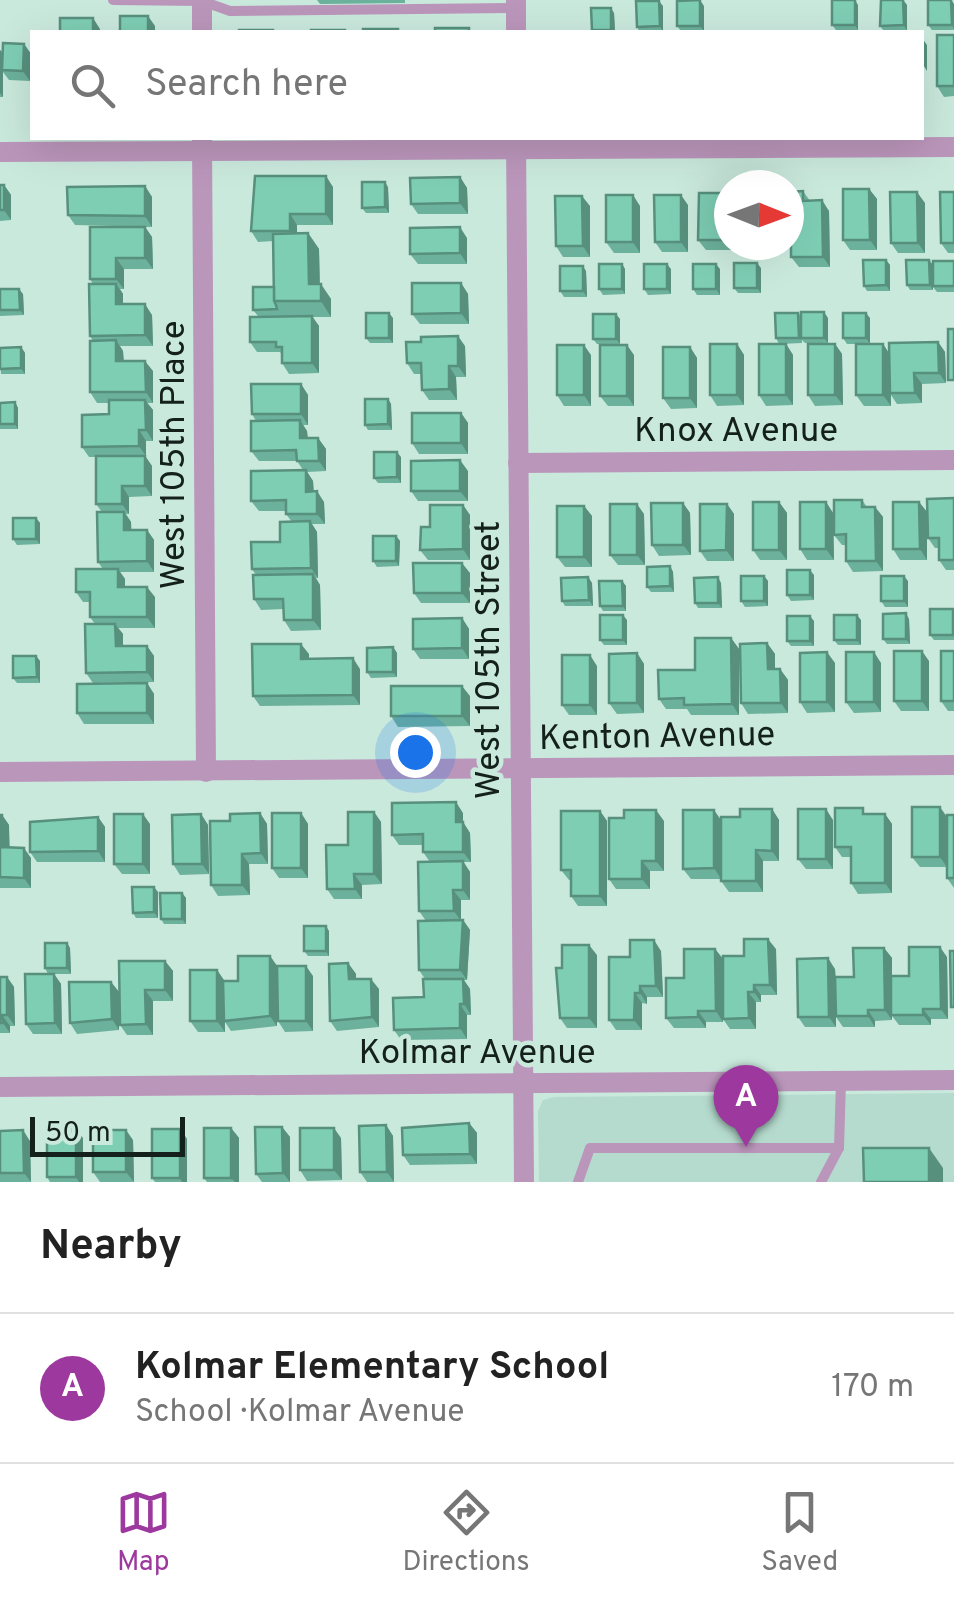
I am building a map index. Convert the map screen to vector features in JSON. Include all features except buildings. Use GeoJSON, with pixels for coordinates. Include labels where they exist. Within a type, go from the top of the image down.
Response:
{"type":"FeatureCollection","features":[{"type":"Feature","properties":{"kind":"street"},"geometry":{"type":"LineString","coordinates":[[202,1],[202,30]]}},
{"type":"Feature","properties":{"kind":"street"},"geometry":{"type":"LineString","coordinates":[[516,4],[516,30]]}},
{"type":"Feature","properties":{"kind":"street","name":"West 105th Street"},"geometry":{"type":"LineString","coordinates":[[516,143],[524,1182]]}},
{"type":"Feature","properties":{"kind":"street"},"geometry":{"type":"LineString","coordinates":[[0,152],[202,144],[954,147]]}},
{"type":"Feature","properties":{"kind":"street","name":"West 105th Place"},"geometry":{"type":"LineString","coordinates":[[202,144],[206,772]]}},
{"type":"Feature","properties":{"kind":"street","name":"Knox Avenue"},"geometry":{"type":"LineString","coordinates":[[518,463],[954,460]]}},
{"type":"Feature","properties":{"kind":"street","name":"Kenton Avenue"},"geometry":{"type":"LineString","coordinates":[[0,772],[954,764]]}},
{"type":"Feature","properties":{"kind":"street","name":"Kolmar Avenue"},"geometry":{"type":"LineString","coordinates":[[0,1087],[954,1080]]}},
{"type":"Feature","properties":{"kind":"lane"},"geometry":{"type":"LineString","coordinates":[[112,0],[202,1],[230,11],[516,4]]}},
{"type":"Feature","properties":{"kind":"lane"},"geometry":{"type":"LineString","coordinates":[[821,1182],[839,1148],[842,1081]]}},
{"type":"Feature","properties":{"kind":"lane"},"geometry":{"type":"LineString","coordinates":[[578,1182],[590,1148],[839,1148]]}},
{"type":"Feature","properties":{"kind":"shaded area"},"geometry":{"type":"Polygon","coordinates":[[[954,1093],[954,1182],[539,1182],[538,1111],[543,1100],[554,1097],[954,1093]]]}},
{"type":"Feature","properties":{"kind":"place","name":"Kolmar Elementary School"},"geometry":{"type":"Point","coordinates":[746,1147]}}]}
